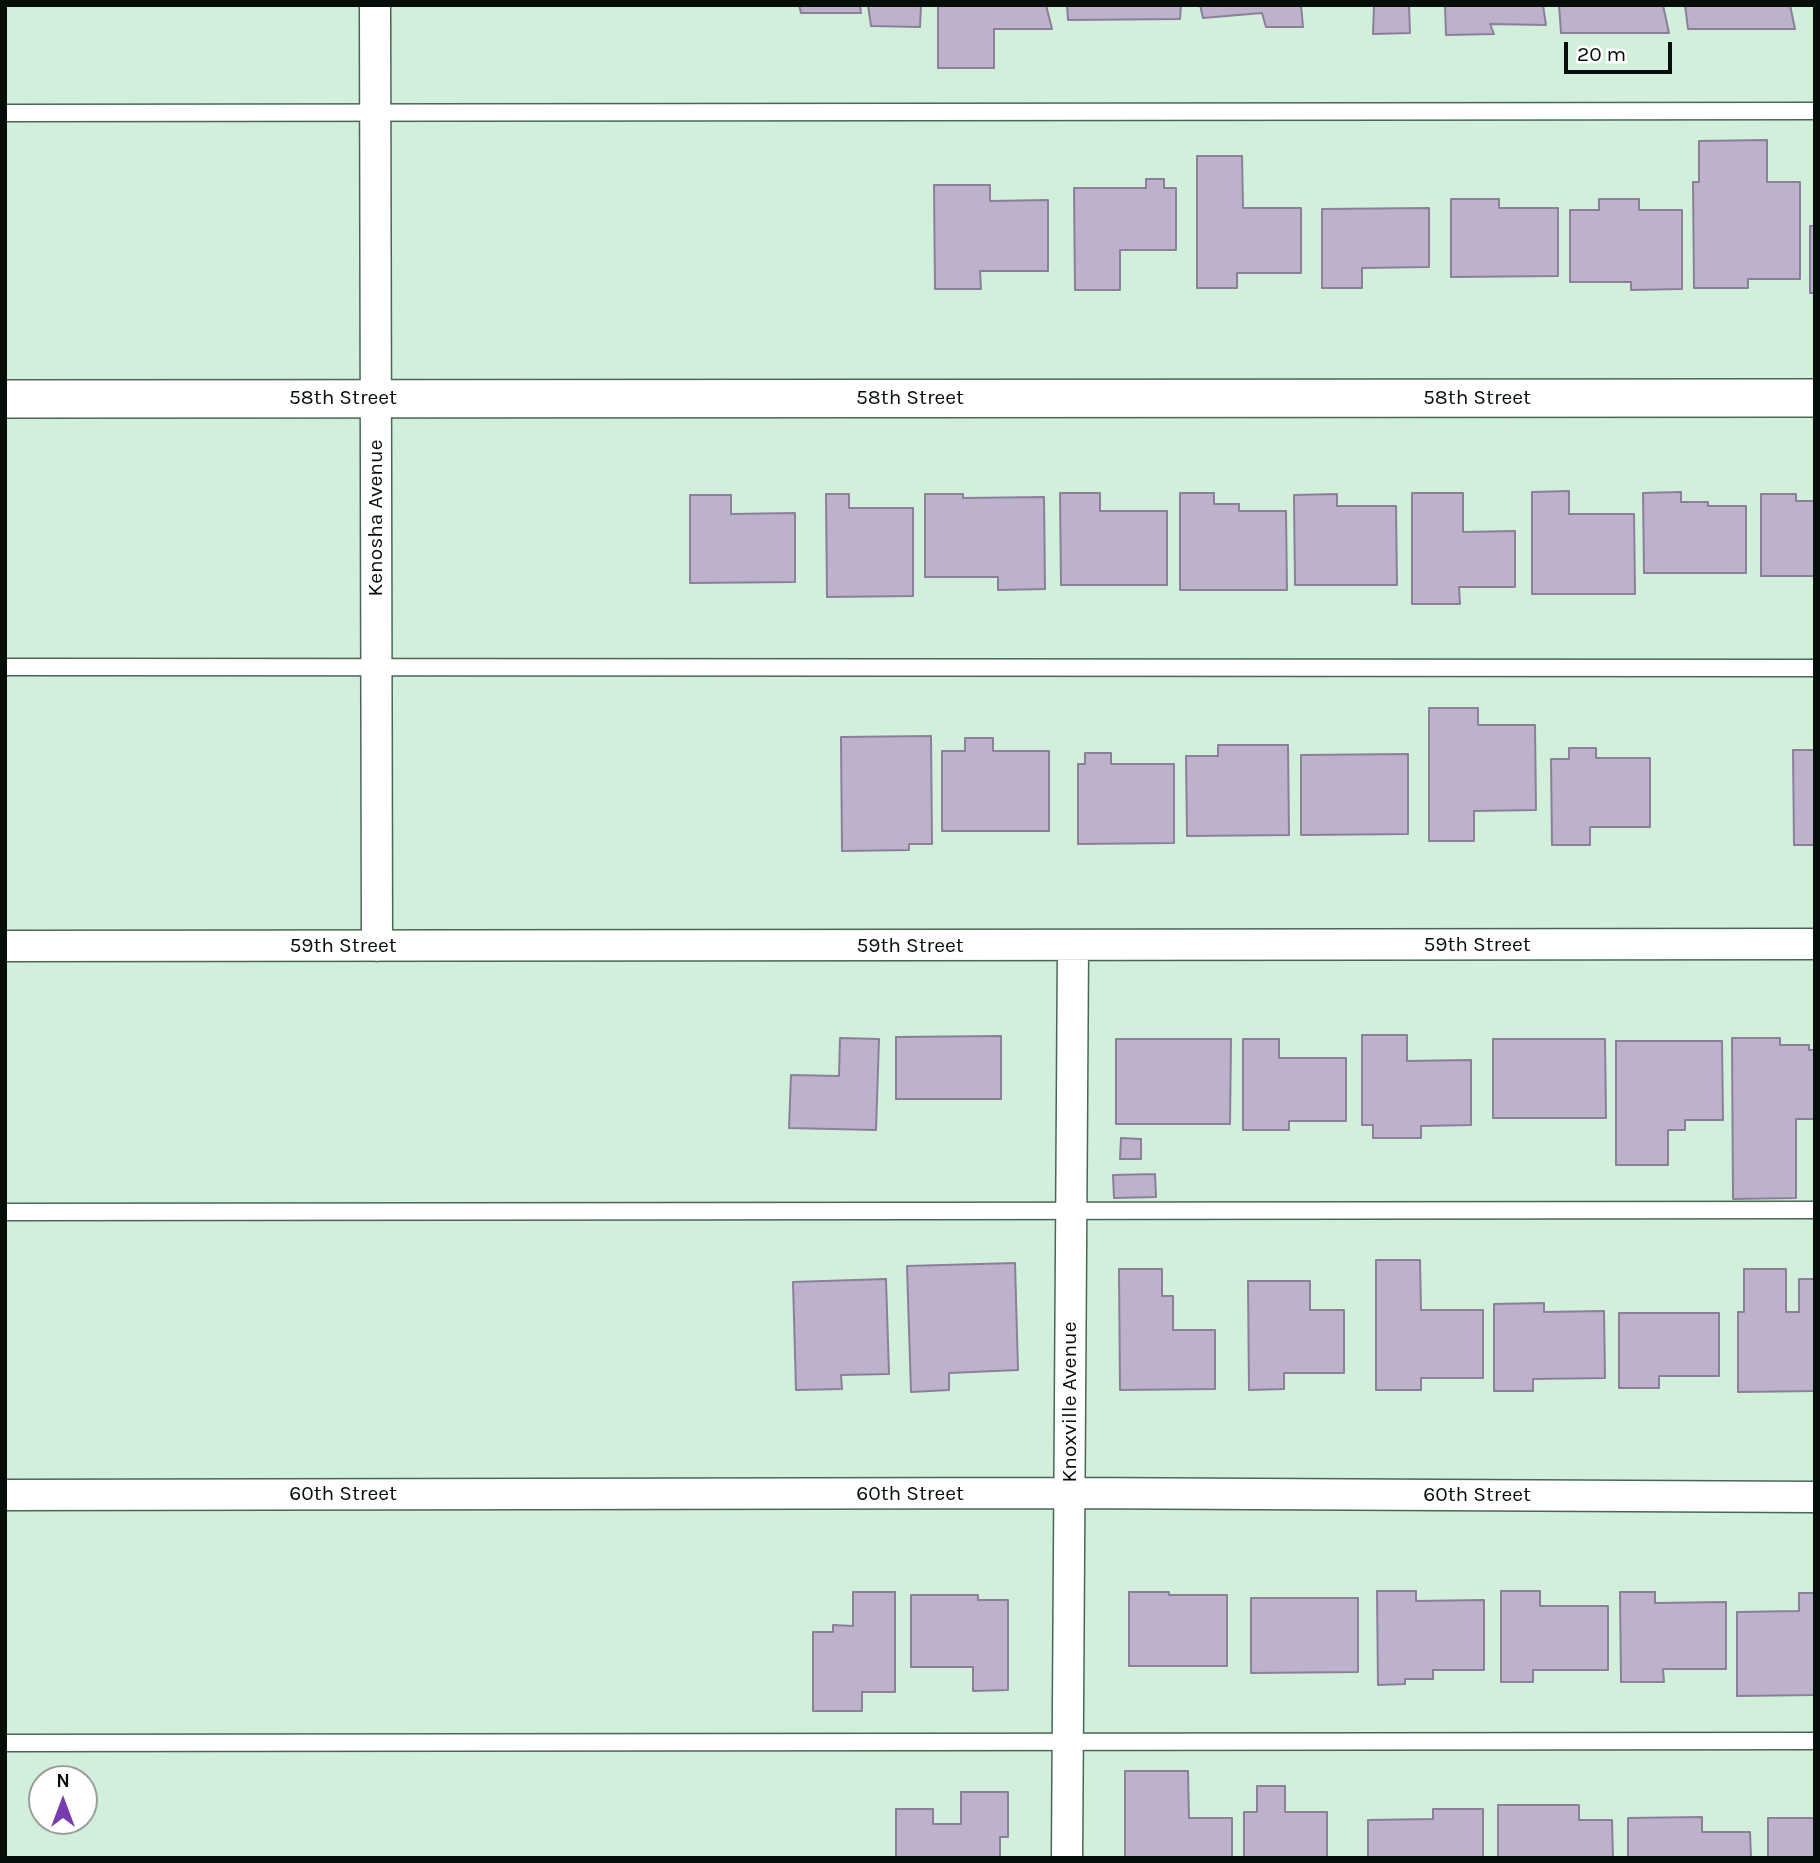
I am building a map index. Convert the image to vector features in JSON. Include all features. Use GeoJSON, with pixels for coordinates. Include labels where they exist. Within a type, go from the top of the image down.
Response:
{"type":"FeatureCollection","features":[{"type":"Feature","properties":{"kind":"street","name":"Kenosha Avenue"},"geometry":{"type":"LineString","coordinates":[[374,5],[377,946]]}},
{"type":"Feature","properties":{"kind":"street","name":"58th Street"},"geometry":{"type":"LineString","coordinates":[[5,399],[1815,397]]}},
{"type":"Feature","properties":{"kind":"street","name":"59th Street"},"geometry":{"type":"LineString","coordinates":[[5,946],[1815,944]]}},
{"type":"Feature","properties":{"kind":"street","name":"Knoxville Avenue"},"geometry":{"type":"LineString","coordinates":[[1068,1858],[1073,946]]}},
{"type":"Feature","properties":{"kind":"street","name":"60th Street"},"geometry":{"type":"LineString","coordinates":[[5,1495],[1070,1493],[1815,1497]]}},
{"type":"Feature","properties":{"kind":"lane"},"geometry":{"type":"LineString","coordinates":[[5,113],[1815,111]]}},
{"type":"Feature","properties":{"kind":"lane"},"geometry":{"type":"LineString","coordinates":[[5,667],[1815,668]]}},
{"type":"Feature","properties":{"kind":"lane"},"geometry":{"type":"LineString","coordinates":[[5,1212],[1815,1210]]}},
{"type":"Feature","properties":{"kind":"lane"},"geometry":{"type":"LineString","coordinates":[[5,1743],[1815,1741]]}},
{"type":"Feature","properties":{"kind":"building"},"geometry":{"type":"Polygon","coordinates":[[[799,5],[860,5],[861,13],[801,13],[799,5]]]}},
{"type":"Feature","properties":{"kind":"building"},"geometry":{"type":"Polygon","coordinates":[[[868,5],[921,5],[920,27],[871,26],[868,5]]]}},
{"type":"Feature","properties":{"kind":"building"},"geometry":{"type":"Polygon","coordinates":[[[938,5],[1046,5],[1052,29],[994,29],[994,68],[938,68],[938,5]]]}},
{"type":"Feature","properties":{"kind":"building"},"geometry":{"type":"Polygon","coordinates":[[[1067,5],[1181,5],[1180,19],[1068,20],[1067,5]]]}},
{"type":"Feature","properties":{"kind":"building"},"geometry":{"type":"Polygon","coordinates":[[[1200,5],[1301,5],[1303,27],[1266,27],[1262,13],[1203,18],[1200,5]]]}},
{"type":"Feature","properties":{"kind":"building"},"geometry":{"type":"Polygon","coordinates":[[[1374,5],[1409,5],[1410,33],[1373,34],[1374,5]]]}},
{"type":"Feature","properties":{"kind":"building"},"geometry":{"type":"Polygon","coordinates":[[[1445,5],[1543,5],[1546,25],[1490,24],[1494,34],[1446,35],[1445,5]]]}},
{"type":"Feature","properties":{"kind":"building"},"geometry":{"type":"Polygon","coordinates":[[[1559,5],[1663,5],[1669,33],[1561,33],[1559,5]]]}},
{"type":"Feature","properties":{"kind":"building"},"geometry":{"type":"Polygon","coordinates":[[[1685,5],[1790,5],[1795,29],[1688,29],[1685,5]]]}},
{"type":"Feature","properties":{"kind":"building"},"geometry":{"type":"Polygon","coordinates":[[[1767,140],[1767,182],[1800,182],[1800,279],[1748,279],[1748,288],[1694,288],[1693,182],[1699,182],[1699,141],[1767,140]]]}},
{"type":"Feature","properties":{"kind":"building"},"geometry":{"type":"Polygon","coordinates":[[[1197,156],[1242,156],[1243,208],[1301,208],[1301,273],[1237,273],[1237,288],[1197,288],[1197,156]]]}},
{"type":"Feature","properties":{"kind":"building"},"geometry":{"type":"Polygon","coordinates":[[[1146,179],[1164,179],[1164,188],[1176,188],[1176,250],[1120,250],[1120,290],[1075,290],[1074,188],[1146,188],[1146,179]]]}},
{"type":"Feature","properties":{"kind":"building"},"geometry":{"type":"Polygon","coordinates":[[[934,185],[990,185],[990,201],[1048,200],[1048,271],[980,271],[981,289],[935,289],[934,185]]]}},
{"type":"Feature","properties":{"kind":"building"},"geometry":{"type":"Polygon","coordinates":[[[1451,199],[1499,199],[1499,208],[1558,208],[1558,276],[1451,277],[1451,199]]]}},
{"type":"Feature","properties":{"kind":"building"},"geometry":{"type":"Polygon","coordinates":[[[1599,199],[1639,199],[1639,210],[1682,210],[1682,289],[1631,290],[1631,282],[1570,282],[1570,210],[1599,210],[1599,199]]]}},
{"type":"Feature","properties":{"kind":"building"},"geometry":{"type":"Polygon","coordinates":[[[1429,208],[1429,267],[1362,268],[1362,288],[1322,288],[1322,209],[1429,208]]]}},
{"type":"Feature","properties":{"kind":"building"},"geometry":{"type":"Polygon","coordinates":[[[1810,226],[1815,226],[1815,293],[1810,293],[1810,226]]]}},
{"type":"Feature","properties":{"kind":"building"},"geometry":{"type":"Polygon","coordinates":[[[1569,491],[1569,514],[1634,514],[1635,594],[1532,594],[1532,492],[1569,491]]]}},
{"type":"Feature","properties":{"kind":"building"},"geometry":{"type":"Polygon","coordinates":[[[1681,492],[1681,502],[1708,502],[1708,506],[1746,506],[1746,573],[1644,573],[1643,493],[1681,492]]]}},
{"type":"Feature","properties":{"kind":"building"},"geometry":{"type":"Polygon","coordinates":[[[1060,493],[1100,493],[1100,511],[1167,511],[1167,585],[1061,585],[1060,493]]]}},
{"type":"Feature","properties":{"kind":"building"},"geometry":{"type":"Polygon","coordinates":[[[1180,493],[1214,493],[1214,504],[1239,504],[1239,511],[1286,511],[1287,590],[1180,590],[1180,493]]]}},
{"type":"Feature","properties":{"kind":"building"},"geometry":{"type":"Polygon","coordinates":[[[1412,493],[1463,493],[1463,532],[1515,531],[1515,587],[1459,587],[1460,604],[1412,604],[1412,493]]]}},
{"type":"Feature","properties":{"kind":"building"},"geometry":{"type":"Polygon","coordinates":[[[826,494],[849,494],[849,508],[913,508],[913,596],[827,597],[826,494]]]}},
{"type":"Feature","properties":{"kind":"building"},"geometry":{"type":"Polygon","coordinates":[[[925,494],[963,494],[963,498],[1044,497],[1045,589],[998,590],[998,577],[925,577],[925,494]]]}},
{"type":"Feature","properties":{"kind":"building"},"geometry":{"type":"Polygon","coordinates":[[[1337,494],[1337,506],[1396,506],[1397,585],[1295,585],[1294,495],[1337,494]]]}},
{"type":"Feature","properties":{"kind":"building"},"geometry":{"type":"Polygon","coordinates":[[[1761,494],[1796,494],[1796,501],[1815,501],[1815,576],[1761,576],[1761,494]]]}},
{"type":"Feature","properties":{"kind":"building"},"geometry":{"type":"Polygon","coordinates":[[[690,495],[731,495],[731,514],[795,513],[795,582],[690,583],[690,495]]]}},
{"type":"Feature","properties":{"kind":"building"},"geometry":{"type":"Polygon","coordinates":[[[1429,708],[1478,708],[1478,725],[1535,725],[1536,810],[1474,811],[1474,841],[1429,841],[1429,708]]]}},
{"type":"Feature","properties":{"kind":"building"},"geometry":{"type":"Polygon","coordinates":[[[931,736],[932,844],[909,844],[909,850],[842,851],[841,737],[931,736]]]}},
{"type":"Feature","properties":{"kind":"building"},"geometry":{"type":"Polygon","coordinates":[[[965,738],[993,738],[993,751],[1049,751],[1049,831],[942,831],[942,751],[965,751],[965,738]]]}},
{"type":"Feature","properties":{"kind":"building"},"geometry":{"type":"Polygon","coordinates":[[[1218,745],[1288,745],[1289,835],[1187,836],[1186,756],[1218,756],[1218,745]]]}},
{"type":"Feature","properties":{"kind":"building"},"geometry":{"type":"Polygon","coordinates":[[[1569,748],[1596,748],[1596,758],[1650,758],[1650,827],[1590,827],[1590,845],[1552,845],[1551,759],[1569,759],[1569,748]]]}},
{"type":"Feature","properties":{"kind":"building"},"geometry":{"type":"Polygon","coordinates":[[[1793,750],[1815,750],[1815,845],[1794,845],[1793,750]]]}},
{"type":"Feature","properties":{"kind":"building"},"geometry":{"type":"Polygon","coordinates":[[[1085,753],[1111,753],[1111,764],[1174,764],[1174,843],[1078,844],[1078,764],[1085,764],[1085,753]]]}},
{"type":"Feature","properties":{"kind":"building"},"geometry":{"type":"Polygon","coordinates":[[[1408,754],[1408,834],[1301,835],[1301,755],[1408,754]]]}},
{"type":"Feature","properties":{"kind":"building"},"geometry":{"type":"Polygon","coordinates":[[[1362,1035],[1407,1035],[1407,1061],[1471,1060],[1471,1125],[1421,1126],[1421,1138],[1373,1138],[1373,1125],[1362,1125],[1362,1035]]]}},
{"type":"Feature","properties":{"kind":"building"},"geometry":{"type":"Polygon","coordinates":[[[1001,1036],[1001,1099],[896,1099],[896,1037],[1001,1036]]]}},
{"type":"Feature","properties":{"kind":"building"},"geometry":{"type":"Polygon","coordinates":[[[840,1038],[879,1039],[876,1130],[789,1128],[791,1075],[839,1076],[840,1038]]]}},
{"type":"Feature","properties":{"kind":"building"},"geometry":{"type":"Polygon","coordinates":[[[1732,1038],[1780,1038],[1780,1045],[1809,1045],[1809,1050],[1815,1050],[1815,1119],[1796,1119],[1796,1198],[1733,1199],[1732,1038]]]}},
{"type":"Feature","properties":{"kind":"building"},"geometry":{"type":"Polygon","coordinates":[[[1116,1039],[1231,1039],[1230,1124],[1116,1124],[1116,1039]]]}},
{"type":"Feature","properties":{"kind":"building"},"geometry":{"type":"Polygon","coordinates":[[[1243,1039],[1279,1039],[1279,1058],[1346,1058],[1346,1121],[1289,1121],[1289,1130],[1243,1130],[1243,1039]]]}},
{"type":"Feature","properties":{"kind":"building"},"geometry":{"type":"Polygon","coordinates":[[[1493,1039],[1605,1039],[1606,1118],[1493,1118],[1493,1039]]]}},
{"type":"Feature","properties":{"kind":"building"},"geometry":{"type":"Polygon","coordinates":[[[1616,1041],[1722,1041],[1723,1120],[1685,1120],[1685,1130],[1668,1130],[1668,1165],[1616,1165],[1616,1041]]]}},
{"type":"Feature","properties":{"kind":"building"},"geometry":{"type":"Polygon","coordinates":[[[1121,1138],[1141,1139],[1141,1159],[1120,1159],[1121,1138]]]}},
{"type":"Feature","properties":{"kind":"building"},"geometry":{"type":"Polygon","coordinates":[[[1155,1174],[1156,1197],[1114,1198],[1113,1175],[1155,1174]]]}},
{"type":"Feature","properties":{"kind":"building"},"geometry":{"type":"Polygon","coordinates":[[[1376,1260],[1420,1260],[1421,1310],[1483,1310],[1483,1378],[1421,1378],[1421,1390],[1376,1390],[1376,1260]]]}},
{"type":"Feature","properties":{"kind":"building"},"geometry":{"type":"Polygon","coordinates":[[[1015,1263],[1018,1370],[949,1373],[949,1390],[911,1392],[907,1266],[1015,1263]]]}},
{"type":"Feature","properties":{"kind":"building"},"geometry":{"type":"Polygon","coordinates":[[[1119,1269],[1162,1269],[1162,1296],[1173,1296],[1173,1330],[1215,1330],[1215,1389],[1120,1390],[1119,1269]]]}},
{"type":"Feature","properties":{"kind":"building"},"geometry":{"type":"Polygon","coordinates":[[[1744,1269],[1786,1269],[1786,1312],[1799,1312],[1799,1279],[1815,1279],[1815,1391],[1738,1392],[1738,1312],[1744,1312],[1744,1269]]]}},
{"type":"Feature","properties":{"kind":"building"},"geometry":{"type":"Polygon","coordinates":[[[886,1279],[889,1374],[841,1375],[842,1389],[796,1390],[793,1282],[886,1279]]]}},
{"type":"Feature","properties":{"kind":"building"},"geometry":{"type":"Polygon","coordinates":[[[1248,1281],[1310,1281],[1310,1310],[1344,1310],[1344,1373],[1284,1373],[1284,1389],[1249,1390],[1248,1281]]]}},
{"type":"Feature","properties":{"kind":"building"},"geometry":{"type":"Polygon","coordinates":[[[1544,1303],[1544,1312],[1604,1311],[1605,1378],[1533,1379],[1533,1391],[1494,1391],[1494,1304],[1544,1303]]]}},
{"type":"Feature","properties":{"kind":"building"},"geometry":{"type":"Polygon","coordinates":[[[1619,1313],[1719,1313],[1719,1376],[1659,1376],[1659,1388],[1619,1388],[1619,1313]]]}},
{"type":"Feature","properties":{"kind":"building"},"geometry":{"type":"Polygon","coordinates":[[[1377,1591],[1416,1591],[1416,1601],[1484,1600],[1484,1670],[1433,1670],[1433,1679],[1405,1679],[1405,1684],[1378,1685],[1377,1591]]]}},
{"type":"Feature","properties":{"kind":"building"},"geometry":{"type":"Polygon","coordinates":[[[1501,1591],[1540,1591],[1540,1606],[1608,1606],[1608,1670],[1533,1670],[1533,1682],[1501,1682],[1501,1591]]]}},
{"type":"Feature","properties":{"kind":"building"},"geometry":{"type":"Polygon","coordinates":[[[853,1592],[895,1592],[895,1692],[862,1692],[862,1711],[813,1711],[813,1632],[833,1632],[833,1625],[853,1626],[853,1592]]]}},
{"type":"Feature","properties":{"kind":"building"},"geometry":{"type":"Polygon","coordinates":[[[1129,1592],[1227,1595],[1227,1666],[1129,1666],[1129,1592]]]}},
{"type":"Feature","properties":{"kind":"building"},"geometry":{"type":"Polygon","coordinates":[[[1620,1592],[1655,1592],[1655,1603],[1726,1602],[1726,1669],[1663,1669],[1664,1682],[1621,1682],[1620,1592]]]}},
{"type":"Feature","properties":{"kind":"building"},"geometry":{"type":"Polygon","coordinates":[[[1799,1593],[1815,1593],[1815,1695],[1737,1696],[1737,1612],[1799,1611],[1799,1593]]]}},
{"type":"Feature","properties":{"kind":"building"},"geometry":{"type":"Polygon","coordinates":[[[911,1595],[978,1595],[978,1600],[1008,1600],[1008,1690],[973,1691],[973,1667],[911,1667],[911,1595]]]}},
{"type":"Feature","properties":{"kind":"building"},"geometry":{"type":"Polygon","coordinates":[[[1251,1598],[1358,1598],[1358,1672],[1251,1673],[1251,1598]]]}},
{"type":"Feature","properties":{"kind":"building"},"geometry":{"type":"Polygon","coordinates":[[[1125,1771],[1188,1771],[1189,1818],[1232,1818],[1232,1858],[1125,1858],[1125,1771]]]}},
{"type":"Feature","properties":{"kind":"building"},"geometry":{"type":"Polygon","coordinates":[[[1257,1786],[1285,1786],[1285,1812],[1327,1812],[1327,1858],[1244,1858],[1244,1812],[1257,1812],[1257,1786]]]}},
{"type":"Feature","properties":{"kind":"building"},"geometry":{"type":"Polygon","coordinates":[[[961,1792],[1008,1792],[1008,1837],[1000,1837],[1000,1858],[896,1858],[896,1809],[933,1809],[933,1824],[961,1824],[961,1792]]]}},
{"type":"Feature","properties":{"kind":"building"},"geometry":{"type":"Polygon","coordinates":[[[1498,1805],[1579,1805],[1579,1820],[1612,1820],[1613,1858],[1498,1858],[1498,1805]]]}},
{"type":"Feature","properties":{"kind":"building"},"geometry":{"type":"Polygon","coordinates":[[[1433,1809],[1483,1809],[1483,1858],[1368,1858],[1368,1820],[1433,1819],[1433,1809]]]}},
{"type":"Feature","properties":{"kind":"building"},"geometry":{"type":"Polygon","coordinates":[[[1702,1817],[1702,1832],[1750,1832],[1751,1858],[1628,1858],[1628,1818],[1702,1817]]]}},
{"type":"Feature","properties":{"kind":"building"},"geometry":{"type":"Polygon","coordinates":[[[1768,1818],[1815,1818],[1815,1858],[1768,1858],[1768,1818]]]}}]}
